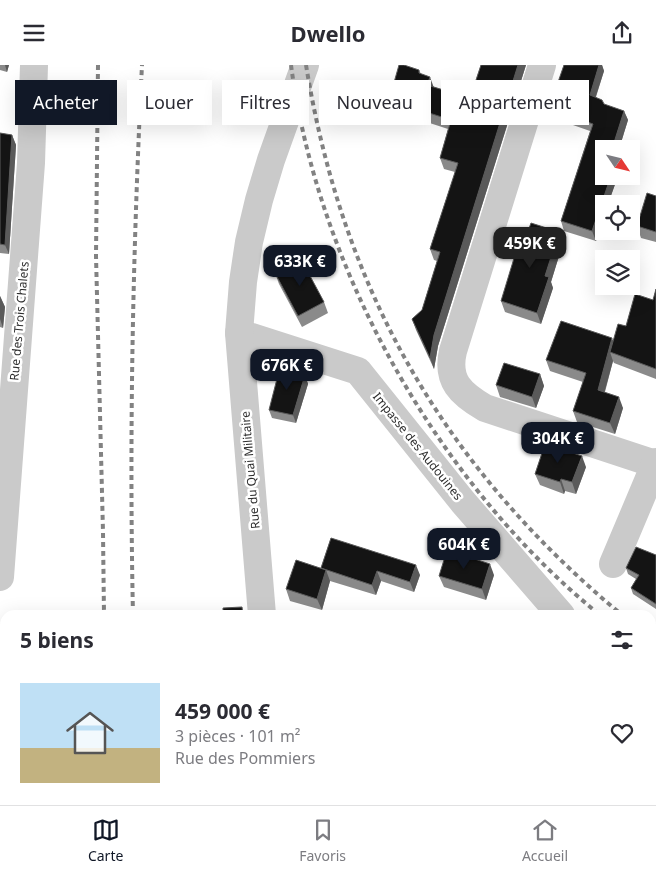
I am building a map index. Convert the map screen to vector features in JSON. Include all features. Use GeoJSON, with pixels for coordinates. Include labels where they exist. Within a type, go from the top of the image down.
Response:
{"type":"FeatureCollection","features":[{"type":"Feature","properties":{"kind":"street","name":"Rue des Trois Chalets"},"geometry":{"type":"LineString","coordinates":[[0,577],[3,485],[32,163],[34,65]]}},
{"type":"Feature","properties":{"kind":"street","name":"Rue du Quai Militaire"},"geometry":{"type":"LineString","coordinates":[[262,610],[239,333],[243,281],[249,242],[259,200],[271,160],[305,65]]}},
{"type":"Feature","properties":{"kind":"street"},"geometry":{"type":"LineString","coordinates":[[542,65],[450,364],[452,375],[459,388],[469,399],[485,408],[656,463],[613,564]]}},
{"type":"Feature","properties":{"kind":"street","name":"Impasse des Audouines"},"geometry":{"type":"LineString","coordinates":[[239,333],[358,371],[463,502],[557,610]]}},
{"type":"Feature","properties":{"kind":"building"},"geometry":{"type":"Polygon","coordinates":[[[399,65],[419,70],[419,73],[430,77],[429,80],[395,80],[399,65]]]}},
{"type":"Feature","properties":{"kind":"building"},"geometry":{"type":"Polygon","coordinates":[[[481,65],[518,65],[513,80],[476,80],[481,65]]]}},
{"type":"Feature","properties":{"kind":"building"},"geometry":{"type":"Polygon","coordinates":[[[564,65],[599,65],[590,95],[602,100],[604,104],[624,111],[615,140],[595,140],[595,185],[608,185],[604,195],[595,195],[595,222],[592,231],[561,221],[593,124],[589,123],[589,80],[559,80],[564,65]]]}},
{"type":"Feature","properties":{"kind":"building"},"geometry":{"type":"Polygon","coordinates":[[[431,86],[441,89],[441,117],[431,114],[431,86]]]}},
{"type":"Feature","properties":{"kind":"building"},"geometry":{"type":"Polygon","coordinates":[[[450,125],[499,125],[434,335],[430,358],[412,319],[422,310],[440,252],[430,249],[458,163],[440,158],[450,125]]]}},
{"type":"Feature","properties":{"kind":"building"},"geometry":{"type":"Polygon","coordinates":[[[0,133],[12,135],[5,245],[0,244],[0,133]]]}},
{"type":"Feature","properties":{"kind":"building"},"geometry":{"type":"Polygon","coordinates":[[[647,193],[656,196],[656,232],[640,227],[640,216],[647,193]]]}},
{"type":"Feature","properties":{"kind":"building"},"geometry":{"type":"Polygon","coordinates":[[[531,223],[559,232],[545,276],[549,277],[537,313],[501,301],[522,232],[527,234],[531,223]]]}},
{"type":"Feature","properties":{"kind":"building"},"geometry":{"type":"Polygon","coordinates":[[[301,259],[324,302],[298,316],[275,273],[301,259]]]}},
{"type":"Feature","properties":{"kind":"building"},"geometry":{"type":"Polygon","coordinates":[[[656,289],[656,369],[610,352],[618,324],[626,326],[635,295],[653,300],[656,289]]]}},
{"type":"Feature","properties":{"kind":"building"},"geometry":{"type":"Polygon","coordinates":[[[561,321],[612,338],[598,390],[619,397],[610,423],[573,411],[586,373],[546,360],[561,321]]]}},
{"type":"Feature","properties":{"kind":"building"},"geometry":{"type":"Polygon","coordinates":[[[504,363],[540,374],[532,397],[496,385],[504,363]]]}},
{"type":"Feature","properties":{"kind":"building"},"geometry":{"type":"Polygon","coordinates":[[[280,367],[305,375],[293,415],[269,410],[280,367]]]}},
{"type":"Feature","properties":{"kind":"building"},"geometry":{"type":"Polygon","coordinates":[[[545,444],[582,456],[572,482],[561,479],[560,482],[535,474],[545,444]]]}},
{"type":"Feature","properties":{"kind":"building"},"geometry":{"type":"Polygon","coordinates":[[[331,538],[416,565],[410,582],[377,571],[372,585],[321,568],[331,538]]]}},
{"type":"Feature","properties":{"kind":"building"},"geometry":{"type":"Polygon","coordinates":[[[636,547],[656,555],[656,604],[631,588],[639,575],[626,568],[636,547]]]}},
{"type":"Feature","properties":{"kind":"building"},"geometry":{"type":"Polygon","coordinates":[[[447,550],[490,564],[482,589],[439,576],[447,550]]]}},
{"type":"Feature","properties":{"kind":"building"},"geometry":{"type":"Polygon","coordinates":[[[296,560],[326,570],[317,599],[286,589],[296,560]]]}},
{"type":"Feature","properties":{"kind":"building"},"geometry":{"type":"Polygon","coordinates":[[[242,607],[242,610],[223,610],[223,608],[242,607]]]}},
{"type":"Feature","properties":{"kind":"railway"},"geometry":{"type":"LineString","coordinates":[[98,65],[96,256],[104,610]]}},
{"type":"Feature","properties":{"kind":"railway"},"geometry":{"type":"LineString","coordinates":[[133,610],[131,478],[133,340],[136,202],[142,65]]}},
{"type":"Feature","properties":{"kind":"railway"},"geometry":{"type":"LineString","coordinates":[[291,65],[305,142],[328,219],[358,295],[395,368],[439,438],[488,503],[542,562],[595,610]]}},
{"type":"Feature","properties":{"kind":"railway"},"geometry":{"type":"LineString","coordinates":[[306,65],[323,148],[346,226],[376,300],[412,370],[454,436],[503,499],[559,558],[616,610]]}}]}
